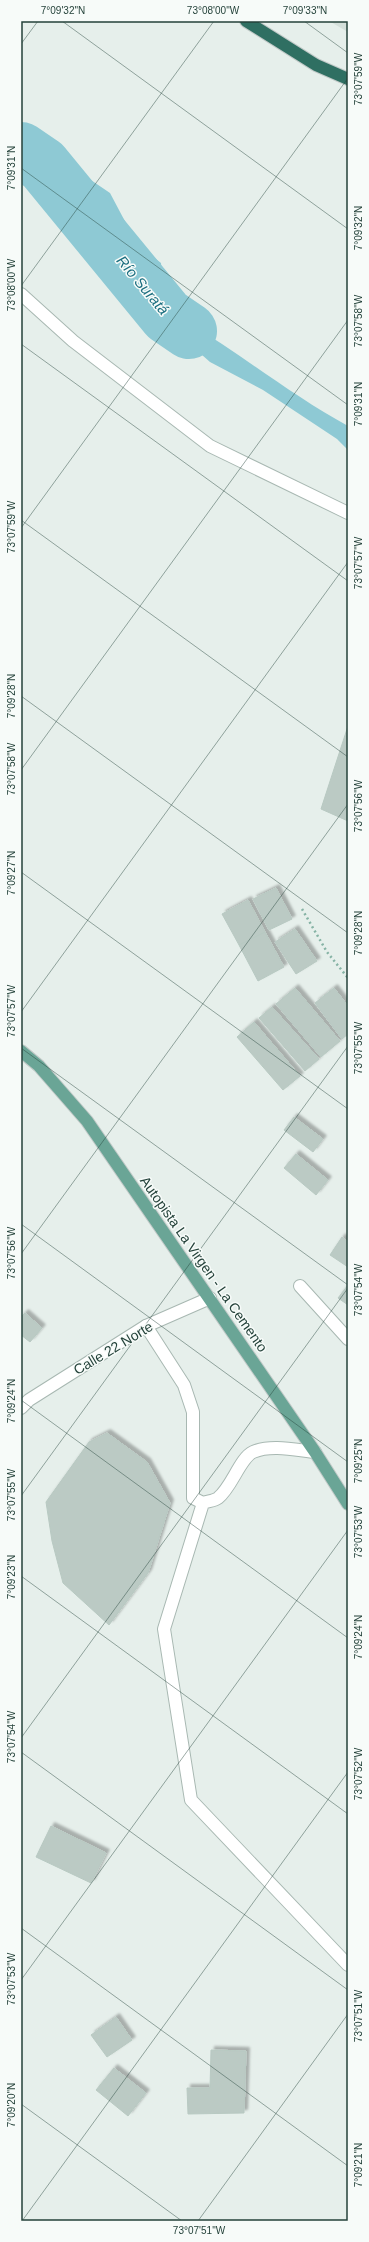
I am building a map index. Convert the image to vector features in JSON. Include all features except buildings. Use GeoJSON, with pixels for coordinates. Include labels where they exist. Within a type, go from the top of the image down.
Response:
{"type":"FeatureCollection","features":[{"type":"Feature","properties":{"kind":"highway"},"geometry":{"type":"LineString","coordinates":[[246,21],[316,65],[348,79]]}},
{"type":"Feature","properties":{"kind":"main road","name":"Autopista La Virgen - La Cemento"},"geometry":{"type":"LineString","coordinates":[[21,1051],[38,1066],[87,1122],[210,1298],[315,1452],[348,1504]]}},
{"type":"Feature","properties":{"kind":"street"},"geometry":{"type":"LineString","coordinates":[[21,294],[73,341],[210,446],[348,513]]}},
{"type":"Feature","properties":{"kind":"street"},"geometry":{"type":"LineString","coordinates":[[300,1286],[348,1339]]}},
{"type":"Feature","properties":{"kind":"street","name":"Calle 22 Norte"},"geometry":{"type":"LineString","coordinates":[[21,1408],[29,1400],[146,1326],[210,1298]]}},
{"type":"Feature","properties":{"kind":"street"},"geometry":{"type":"LineString","coordinates":[[146,1326],[170,1363],[186,1392],[193,1412],[193,1498],[204,1503],[217,1499],[231,1484],[244,1461],[252,1452],[270,1448],[315,1452]]}},
{"type":"Feature","properties":{"kind":"street"},"geometry":{"type":"LineString","coordinates":[[204,1503],[164,1629],[191,1800],[348,1965]]}},
{"type":"Feature","properties":{"kind":"path"},"geometry":{"type":"LineString","coordinates":[[302,909],[327,952],[348,978]]}},
{"type":"Feature","properties":{"kind":"shaded area"},"geometry":{"type":"Polygon","coordinates":[[[329,21],[348,21],[348,32],[329,21]]]}},
{"type":"Feature","properties":{"kind":"water"},"geometry":{"type":"Polygon","coordinates":[[[21,146],[54,155],[110,193],[137,244],[161,263],[164,308],[215,339],[300,397],[348,426],[348,450],[337,439],[263,390],[210,362],[160,318],[112,239],[50,188],[21,173],[21,146]]]}},
{"type":"Feature","properties":{"kind":"waterway","name":"Río Suratá"},"geometry":{"type":"LineString","coordinates":[[21,150],[43,165],[167,316],[189,331]]}}]}
